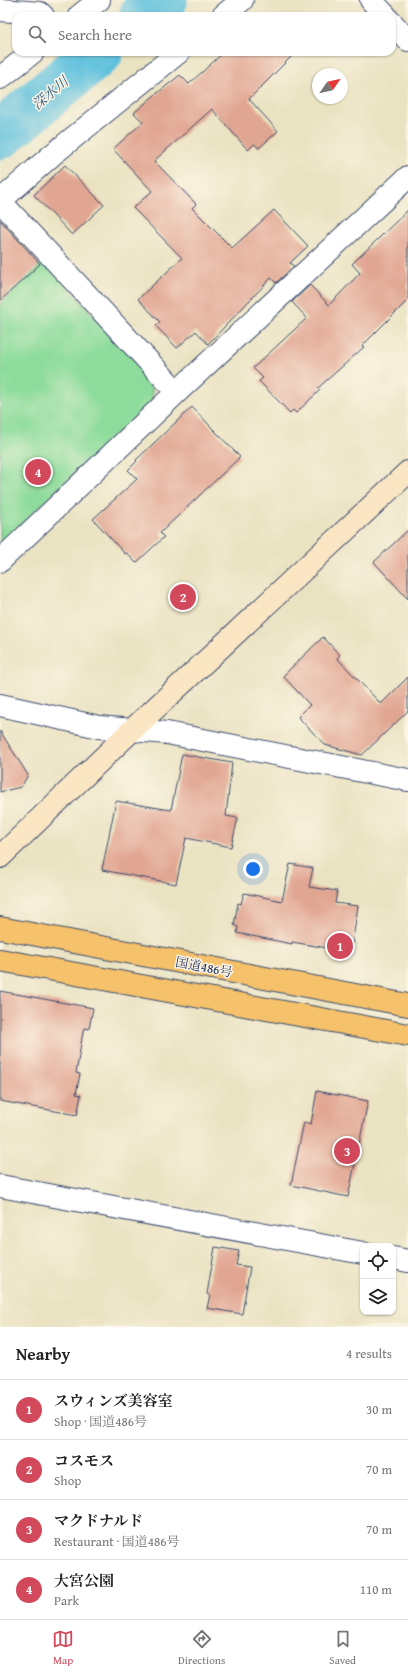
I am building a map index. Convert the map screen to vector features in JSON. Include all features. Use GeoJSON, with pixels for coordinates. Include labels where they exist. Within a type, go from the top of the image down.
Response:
{"type":"FeatureCollection","features":[{"type":"Feature","properties":{"kind":"highway","name":"国道486号"},"geometry":{"type":"LineString","coordinates":[[0,928],[408,1005]]}},
{"type":"Feature","properties":{"kind":"highway"},"geometry":{"type":"LineString","coordinates":[[0,960],[408,1035]]}},
{"type":"Feature","properties":{"kind":"street"},"geometry":{"type":"LineString","coordinates":[[84,12],[98,0]]}},
{"type":"Feature","properties":{"kind":"street"},"geometry":{"type":"LineString","coordinates":[[228,12],[242,0]]}},
{"type":"Feature","properties":{"kind":"street"},"geometry":{"type":"LineString","coordinates":[[371,0],[382,12]]}},
{"type":"Feature","properties":{"kind":"street"},"geometry":{"type":"LineString","coordinates":[[0,10],[27,12]]}},
{"type":"Feature","properties":{"kind":"street"},"geometry":{"type":"LineString","coordinates":[[396,27],[408,40]]}},
{"type":"Feature","properties":{"kind":"street"},"geometry":{"type":"LineString","coordinates":[[0,78],[28,56]]}},
{"type":"Feature","properties":{"kind":"street"},"geometry":{"type":"LineString","coordinates":[[174,56],[52,155],[0,201],[176,392]]}},
{"type":"Feature","properties":{"kind":"street"},"geometry":{"type":"LineString","coordinates":[[0,561],[176,392],[408,176]]}},
{"type":"Feature","properties":{"kind":"street"},"geometry":{"type":"LineString","coordinates":[[0,857],[131,731],[408,472]]}},
{"type":"Feature","properties":{"kind":"street"},"geometry":{"type":"LineString","coordinates":[[0,705],[99,728],[167,733],[408,780]]}},
{"type":"Feature","properties":{"kind":"street"},"geometry":{"type":"LineString","coordinates":[[0,1186],[360,1252]]}},
{"type":"Feature","properties":{"kind":"street"},"geometry":{"type":"LineString","coordinates":[[396,1259],[408,1261]]}},
{"type":"Feature","properties":{"kind":"green space"},"geometry":{"type":"Polygon","coordinates":[[[44,262],[152,378],[152,401],[0,544],[0,304],[44,262]]]}},
{"type":"Feature","properties":{"kind":"building"},"geometry":{"type":"Polygon","coordinates":[[[220,56],[292,56],[249,99],[278,131],[259,148],[254,144],[248,150],[212,109],[154,161],[196,204],[192,208],[232,248],[274,210],[308,246],[290,263],[294,266],[276,283],[271,278],[208,344],[196,331],[177,348],[156,326],[160,322],[138,299],[182,258],[133,208],[152,191],[113,149],[143,122],[134,113],[150,99],[180,75],[189,84],[220,56]]]}},
{"type":"Feature","properties":{"kind":"building"},"geometry":{"type":"Polygon","coordinates":[[[65,165],[104,205],[72,235],[34,195],[65,165]]]}},
{"type":"Feature","properties":{"kind":"building"},"geometry":{"type":"Polygon","coordinates":[[[408,210],[408,300],[362,346],[364,347],[318,388],[320,390],[296,413],[293,410],[290,413],[259,381],[263,378],[253,368],[307,318],[292,302],[310,285],[329,305],[360,273],[352,264],[408,210]]]}},
{"type":"Feature","properties":{"kind":"building"},"geometry":{"type":"Polygon","coordinates":[[[0,220],[40,264],[0,301],[0,220]]]}},
{"type":"Feature","properties":{"kind":"building"},"geometry":{"type":"Polygon","coordinates":[[[192,407],[240,457],[160,533],[164,537],[136,563],[127,553],[125,554],[93,519],[137,479],[128,470],[137,461],[136,460],[192,407]]]}},
{"type":"Feature","properties":{"kind":"building"},"geometry":{"type":"Polygon","coordinates":[[[408,530],[408,599],[374,562],[408,530]]]}},
{"type":"Feature","properties":{"kind":"building"},"geometry":{"type":"Polygon","coordinates":[[[323,637],[340,655],[337,658],[381,704],[408,677],[408,711],[362,755],[325,745],[298,717],[310,705],[283,676],[323,637]]]}},
{"type":"Feature","properties":{"kind":"building"},"geometry":{"type":"Polygon","coordinates":[[[0,731],[28,775],[21,787],[0,792],[0,731]]]}},
{"type":"Feature","properties":{"kind":"building"},"geometry":{"type":"Polygon","coordinates":[[[182,754],[232,763],[226,816],[238,818],[231,847],[186,838],[176,884],[102,870],[116,801],[171,810],[182,754]]]}},
{"type":"Feature","properties":{"kind":"building"},"geometry":{"type":"Polygon","coordinates":[[[290,864],[313,868],[309,887],[337,891],[335,903],[358,906],[351,952],[292,942],[292,944],[237,933],[238,927],[234,925],[238,903],[241,904],[244,893],[282,901],[290,864]]]}},
{"type":"Feature","properties":{"kind":"building"},"geometry":{"type":"Polygon","coordinates":[[[0,991],[93,1008],[89,1029],[84,1028],[76,1073],[80,1074],[76,1094],[81,1095],[77,1115],[0,1101],[0,991]]]}},
{"type":"Feature","properties":{"kind":"building"},"geometry":{"type":"Polygon","coordinates":[[[317,1091],[368,1101],[348,1197],[291,1185],[304,1122],[311,1124],[317,1091]]]}},
{"type":"Feature","properties":{"kind":"building"},"geometry":{"type":"Polygon","coordinates":[[[215,1247],[239,1251],[236,1265],[250,1267],[242,1314],[207,1308],[210,1295],[207,1294],[215,1247]]]}},
{"type":"Feature","properties":{"kind":"waterway","name":"深水川"},"geometry":{"type":"LineString","coordinates":[[148,12],[163,0]]}},
{"type":"Feature","properties":{"kind":"waterway","name":"深水川"},"geometry":{"type":"LineString","coordinates":[[0,135],[94,56]]}},
{"type":"Feature","properties":{"kind":"place","name":"大宮公園"},"geometry":{"type":"Point","coordinates":[38,472]}},
{"type":"Feature","properties":{"kind":"place","name":"コスモス"},"geometry":{"type":"Point","coordinates":[183,597]}},
{"type":"Feature","properties":{"kind":"place","name":"スウィンズ美容室"},"geometry":{"type":"Point","coordinates":[340,946]}},
{"type":"Feature","properties":{"kind":"place","name":"マクドナルド"},"geometry":{"type":"Point","coordinates":[347,1151]}}]}
